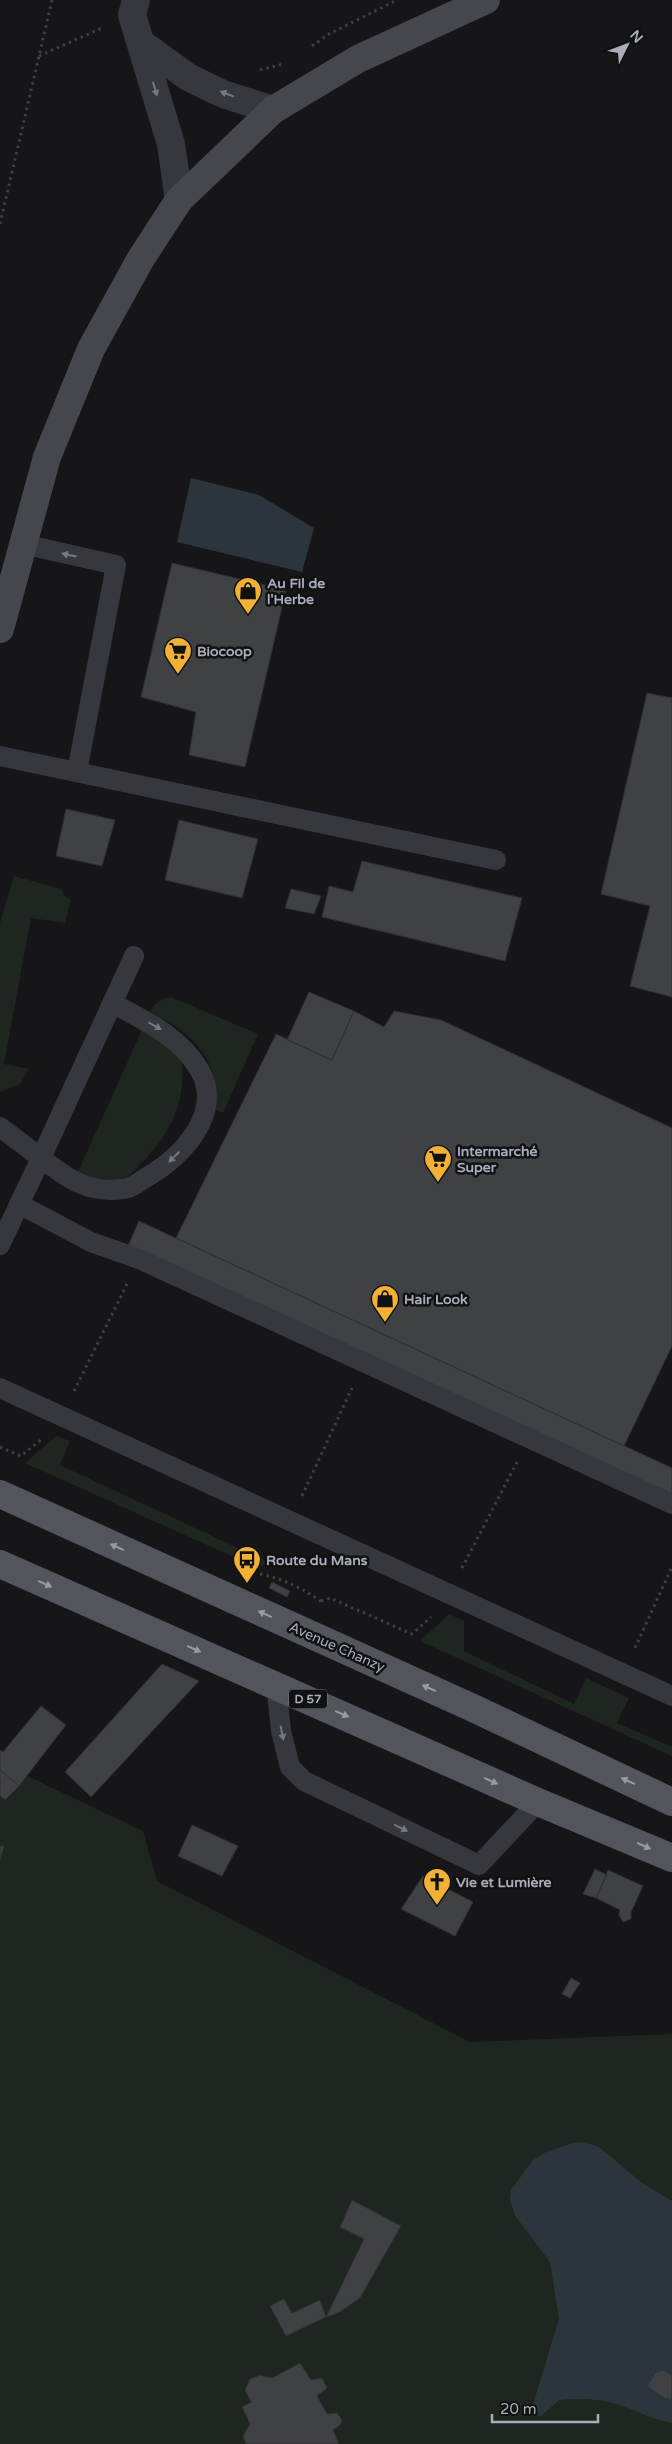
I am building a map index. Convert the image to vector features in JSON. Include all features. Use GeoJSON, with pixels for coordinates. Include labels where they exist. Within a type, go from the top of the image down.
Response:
{"type":"FeatureCollection","features":[{"type":"Feature","properties":{"kind":"main road","name":"Avenue Chanzy"},"geometry":{"type":"LineString","coordinates":[[0,1494],[473,1708],[672,1802]]}},
{"type":"Feature","properties":{"kind":"main road","name":"D 57"},"geometry":{"type":"LineString","coordinates":[[0,1564],[276,1684],[538,1802],[672,1858]]}},
{"type":"Feature","properties":{"kind":"street"},"geometry":{"type":"LineString","coordinates":[[0,629],[47,457],[91,349],[140,260],[179,200],[273,110],[358,59],[486,0]]}},
{"type":"Feature","properties":{"kind":"street"},"geometry":{"type":"LineString","coordinates":[[134,7],[171,144],[179,200]]}},
{"type":"Feature","properties":{"kind":"street"},"geometry":{"type":"LineString","coordinates":[[142,42],[188,76],[224,94],[273,110]]}},
{"type":"Feature","properties":{"kind":"lane"},"geometry":{"type":"LineString","coordinates":[[23,544],[116,565],[77,772]]}},
{"type":"Feature","properties":{"kind":"lane"},"geometry":{"type":"LineString","coordinates":[[0,756],[496,860]]}},
{"type":"Feature","properties":{"kind":"lane"},"geometry":{"type":"LineString","coordinates":[[0,1244],[134,956]]}},
{"type":"Feature","properties":{"kind":"lane"},"geometry":{"type":"LineString","coordinates":[[0,1127],[73,1182],[107,1190],[126,1189],[173,1159],[201,1125],[207,1104],[206,1089],[200,1070],[185,1051],[162,1030],[112,1003]]}},
{"type":"Feature","properties":{"kind":"lane"},"geometry":{"type":"LineString","coordinates":[[19,1204],[92,1242],[139,1259],[672,1504]]}},
{"type":"Feature","properties":{"kind":"lane"},"geometry":{"type":"LineString","coordinates":[[0,1388],[61,1418],[291,1520],[672,1696]]}},
{"type":"Feature","properties":{"kind":"lane"},"geometry":{"type":"LineString","coordinates":[[276,1684],[281,1731],[290,1767],[304,1781],[479,1866],[538,1802]]}},
{"type":"Feature","properties":{"kind":"path"},"geometry":{"type":"LineString","coordinates":[[0,224],[52,0]]}},
{"type":"Feature","properties":{"kind":"path"},"geometry":{"type":"LineString","coordinates":[[308,49],[329,34],[397,0]]}},
{"type":"Feature","properties":{"kind":"path"},"geometry":{"type":"LineString","coordinates":[[39,56],[134,7]]}},
{"type":"Feature","properties":{"kind":"path"},"geometry":{"type":"LineString","coordinates":[[224,94],[235,80],[288,61]]}},
{"type":"Feature","properties":{"kind":"path"},"geometry":{"type":"LineString","coordinates":[[0,1447],[21,1456],[53,1430],[61,1418],[139,1259]]}},
{"type":"Feature","properties":{"kind":"path"},"geometry":{"type":"LineString","coordinates":[[291,1520],[364,1362]]}},
{"type":"Feature","properties":{"kind":"path"},"geometry":{"type":"LineString","coordinates":[[321,1602],[330,1598],[412,1634],[442,1608],[529,1438]]}},
{"type":"Feature","properties":{"kind":"path"},"geometry":{"type":"LineString","coordinates":[[623,1674],[672,1566]]}},
{"type":"Feature","properties":{"kind":"shaded area"},"geometry":{"type":"Polygon","coordinates":[[[191,478],[259,495],[314,528],[302,572],[177,542],[191,478]]]}},
{"type":"Feature","properties":{"kind":"shaded area"},"geometry":{"type":"Polygon","coordinates":[[[14,876],[61,889],[65,896],[71,900],[65,923],[31,918],[4,1064],[29,1069],[20,1084],[0,1092],[0,923],[14,876]]]}},
{"type":"Feature","properties":{"kind":"shaded area"},"geometry":{"type":"Polygon","coordinates":[[[171,997],[258,1034],[223,1113],[214,1109],[216,1093],[214,1077],[209,1063],[201,1050],[178,1028],[150,1014],[152,1007],[171,997]]]}},
{"type":"Feature","properties":{"kind":"shaded area"},"geometry":{"type":"Polygon","coordinates":[[[142,1030],[152,1031],[182,1061],[183,1076],[181,1090],[174,1117],[160,1142],[125,1178],[106,1181],[77,1174],[142,1030]]]}},
{"type":"Feature","properties":{"kind":"shaded area"},"geometry":{"type":"Polygon","coordinates":[[[56,1436],[70,1441],[60,1465],[268,1562],[258,1568],[25,1463],[56,1436]]]}},
{"type":"Feature","properties":{"kind":"shaded area"},"geometry":{"type":"Polygon","coordinates":[[[449,1614],[464,1621],[464,1651],[574,1704],[586,1678],[629,1698],[617,1723],[672,1747],[672,1756],[420,1641],[449,1614]]]}},
{"type":"Feature","properties":{"kind":"shaded area"},"geometry":{"type":"Polygon","coordinates":[[[0,1763],[143,1831],[157,1881],[470,2042],[672,2034],[672,2444],[0,2444],[0,1763]]]}},
{"type":"Feature","properties":{"kind":"shaded area"},"geometry":{"type":"Polygon","coordinates":[[[585,2142],[599,2147],[641,2182],[672,2201],[672,2423],[658,2420],[617,2404],[588,2399],[559,2400],[540,2417],[531,2411],[559,2319],[550,2262],[516,2217],[510,2201],[511,2190],[532,2161],[544,2153],[572,2143],[585,2142]]]}},
{"type":"Feature","properties":{"kind":"building"},"geometry":{"type":"Polygon","coordinates":[[[172,563],[286,590],[245,767],[189,755],[196,712],[141,697],[172,563]]]}},
{"type":"Feature","properties":{"kind":"building"},"geometry":{"type":"Polygon","coordinates":[[[647,693],[672,698],[672,997],[630,986],[650,906],[601,894],[647,693]]]}},
{"type":"Feature","properties":{"kind":"building"},"geometry":{"type":"Polygon","coordinates":[[[66,809],[115,820],[102,866],[56,856],[66,809]]]}},
{"type":"Feature","properties":{"kind":"building"},"geometry":{"type":"Polygon","coordinates":[[[179,820],[258,839],[242,898],[165,880],[179,820]]]}},
{"type":"Feature","properties":{"kind":"building"},"geometry":{"type":"Polygon","coordinates":[[[362,861],[522,898],[505,961],[322,917],[329,886],[353,892],[362,861]]]}},
{"type":"Feature","properties":{"kind":"building"},"geometry":{"type":"Polygon","coordinates":[[[291,889],[321,896],[314,914],[285,908],[291,889]]]}},
{"type":"Feature","properties":{"kind":"building"},"geometry":{"type":"Polygon","coordinates":[[[309,992],[354,1011],[332,1060],[287,1040],[309,992]]]}},
{"type":"Feature","properties":{"kind":"building","name":"Intermarché Super"},"geometry":{"type":"Polygon","coordinates":[[[354,1011],[384,1027],[394,1011],[441,1020],[672,1128],[672,1346],[624,1446],[176,1238],[276,1034],[332,1060],[354,1011]]]}},
{"type":"Feature","properties":{"kind":"building"},"geometry":{"type":"Polygon","coordinates":[[[139,1221],[672,1468],[672,1512],[123,1257],[139,1221]]]}},
{"type":"Feature","properties":{"kind":"building"},"geometry":{"type":"Polygon","coordinates":[[[272,1582],[290,1591],[287,1597],[269,1588],[272,1582]]]}},
{"type":"Feature","properties":{"kind":"building"},"geometry":{"type":"Polygon","coordinates":[[[162,1664],[199,1681],[91,1797],[65,1772],[162,1664]]]}},
{"type":"Feature","properties":{"kind":"building"},"geometry":{"type":"Polygon","coordinates":[[[41,1706],[66,1725],[19,1786],[0,1770],[0,1750],[3,1752],[41,1706]]]}},
{"type":"Feature","properties":{"kind":"building"},"geometry":{"type":"Polygon","coordinates":[[[0,1770],[19,1786],[5,1800],[0,1796],[0,1770]]]}},
{"type":"Feature","properties":{"kind":"building"},"geometry":{"type":"Polygon","coordinates":[[[192,1825],[238,1846],[222,1876],[178,1856],[192,1825]]]}},
{"type":"Feature","properties":{"kind":"building"},"geometry":{"type":"Polygon","coordinates":[[[0,1846],[4,1846],[0,1859],[0,1846]]]}},
{"type":"Feature","properties":{"kind":"building"},"geometry":{"type":"Polygon","coordinates":[[[595,1869],[607,1875],[596,1898],[583,1894],[595,1869]]]}},
{"type":"Feature","properties":{"kind":"building"},"geometry":{"type":"Polygon","coordinates":[[[608,1870],[643,1886],[631,1912],[631,1919],[623,1922],[619,1915],[620,1910],[596,1898],[608,1870]]]}},
{"type":"Feature","properties":{"kind":"building","name":"Vie et Lumière"},"geometry":{"type":"Polygon","coordinates":[[[423,1876],[473,1902],[455,1936],[401,1909],[423,1876]]]}},
{"type":"Feature","properties":{"kind":"building"},"geometry":{"type":"Polygon","coordinates":[[[571,1978],[580,1983],[570,1998],[562,1994],[571,1978]]]}},
{"type":"Feature","properties":{"kind":"building"},"geometry":{"type":"Polygon","coordinates":[[[352,2200],[401,2226],[360,2298],[338,2313],[326,2317],[364,2239],[340,2227],[352,2200]]]}},
{"type":"Feature","properties":{"kind":"building"},"geometry":{"type":"Polygon","coordinates":[[[284,2299],[292,2313],[320,2300],[326,2317],[286,2336],[270,2306],[284,2299]]]}},
{"type":"Feature","properties":{"kind":"building"},"geometry":{"type":"Polygon","coordinates":[[[300,2363],[311,2380],[322,2378],[327,2388],[317,2396],[327,2414],[337,2413],[342,2420],[341,2424],[333,2430],[339,2444],[246,2444],[243,2436],[250,2424],[242,2407],[251,2402],[245,2390],[250,2379],[260,2375],[272,2378],[300,2363]]]}},
{"type":"Feature","properties":{"kind":"building"},"geometry":{"type":"Polygon","coordinates":[[[664,2370],[672,2376],[672,2400],[663,2398],[647,2386],[656,2372],[664,2370]]]}},
{"type":"Feature","properties":{"kind":"place","name":"Au Fil de l'Herbe"},"geometry":{"type":"Point","coordinates":[248,615]}},
{"type":"Feature","properties":{"kind":"place","name":"Biocoop"},"geometry":{"type":"Point","coordinates":[178,675]}},
{"type":"Feature","properties":{"kind":"place","name":"Intermarché Super"},"geometry":{"type":"Point","coordinates":[438,1183]}},
{"type":"Feature","properties":{"kind":"place","name":"Hair Look"},"geometry":{"type":"Point","coordinates":[385,1323]}},
{"type":"Feature","properties":{"kind":"place","name":"Route du Mans"},"geometry":{"type":"Point","coordinates":[247,1584]}},
{"type":"Feature","properties":{"kind":"place","name":"Vie et Lumière"},"geometry":{"type":"Point","coordinates":[437,1906]}}]}
